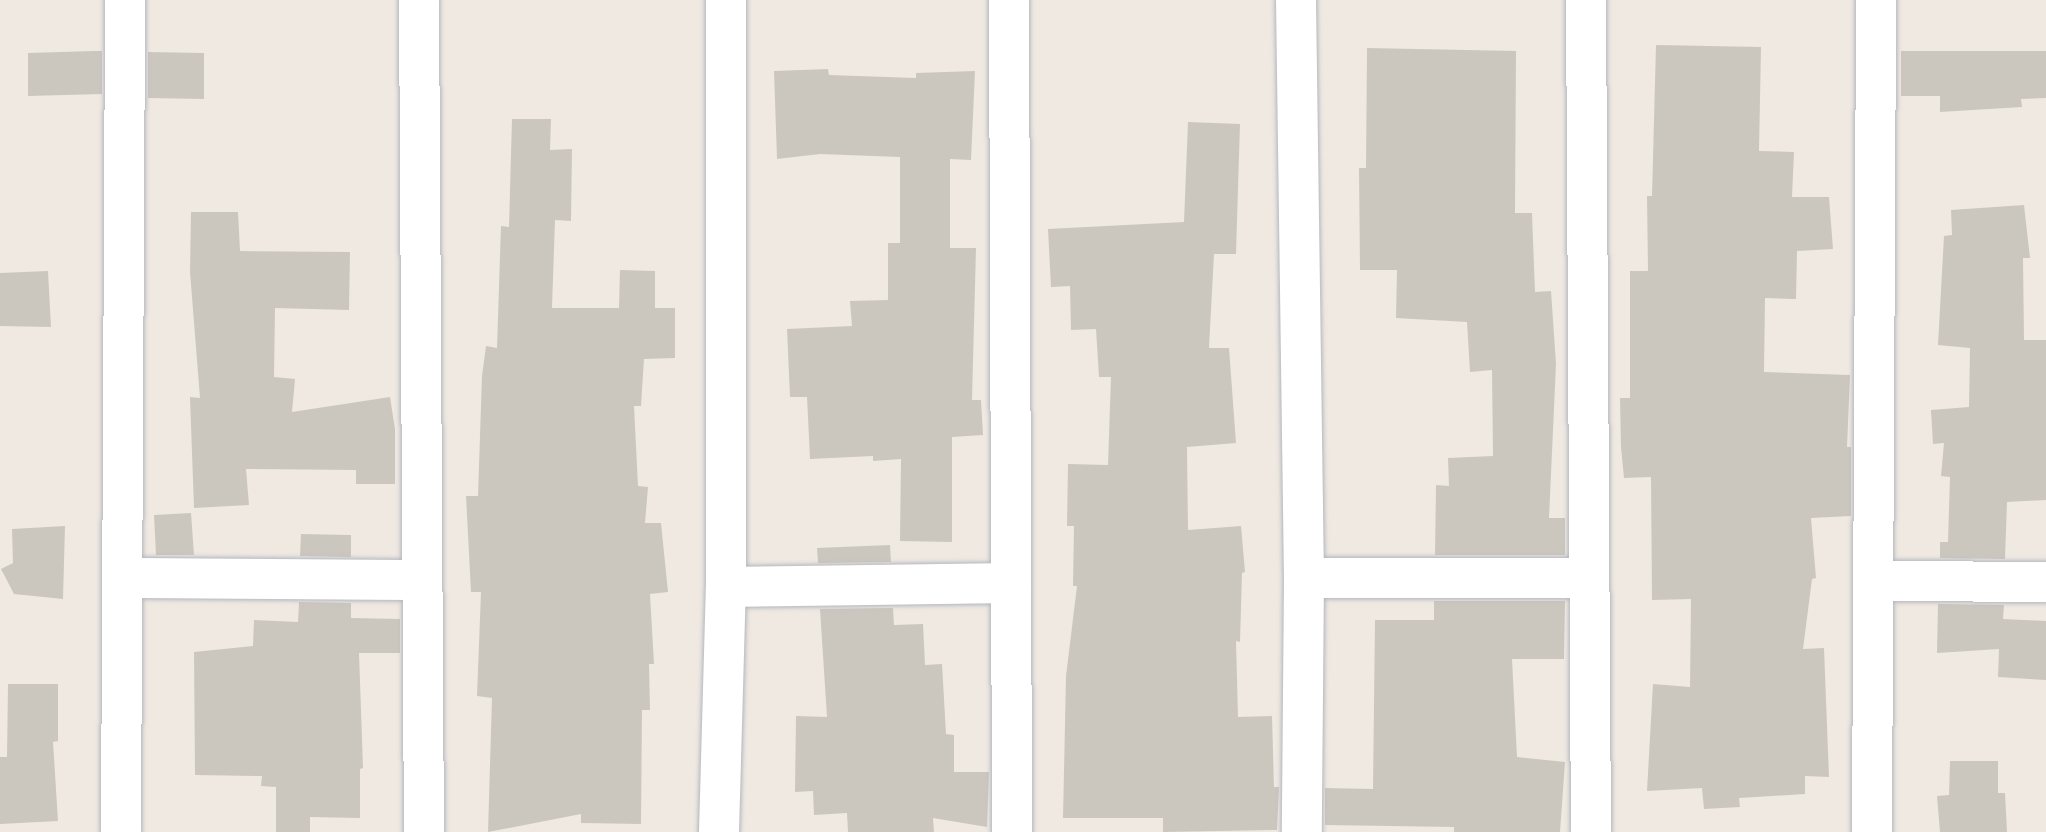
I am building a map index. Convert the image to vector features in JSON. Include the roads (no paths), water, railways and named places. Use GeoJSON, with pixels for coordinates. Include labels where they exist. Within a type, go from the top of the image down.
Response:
{"type":"FeatureCollection","features":[{"type":"Feature","properties":{"kind":"street"},"geometry":{"type":"LineString","coordinates":[[121,832],[125,0]]}},
{"type":"Feature","properties":{"kind":"street"},"geometry":{"type":"LineString","coordinates":[[419,0],[424,832]]}},
{"type":"Feature","properties":{"kind":"street"},"geometry":{"type":"LineString","coordinates":[[719,832],[726,587],[726,0]]}},
{"type":"Feature","properties":{"kind":"street"},"geometry":{"type":"LineString","coordinates":[[1009,0],[1012,832]]}},
{"type":"Feature","properties":{"kind":"street"},"geometry":{"type":"LineString","coordinates":[[1296,0],[1304,578],[1302,832]]}},
{"type":"Feature","properties":{"kind":"street"},"geometry":{"type":"LineString","coordinates":[[1586,0],[1591,832]]}},
{"type":"Feature","properties":{"kind":"street"},"geometry":{"type":"LineString","coordinates":[[1872,832],[1876,581],[1876,0]]}},
{"type":"Feature","properties":{"kind":"street"},"geometry":{"type":"LineString","coordinates":[[123,578],[421,580]]}},
{"type":"Feature","properties":{"kind":"street"},"geometry":{"type":"LineString","coordinates":[[1304,578],[1588,578]]}},
{"type":"Feature","properties":{"kind":"street"},"geometry":{"type":"LineString","coordinates":[[1876,581],[2046,582]]}},
{"type":"Feature","properties":{"kind":"street"},"geometry":{"type":"LineString","coordinates":[[726,587],[1011,583]]}}]}
